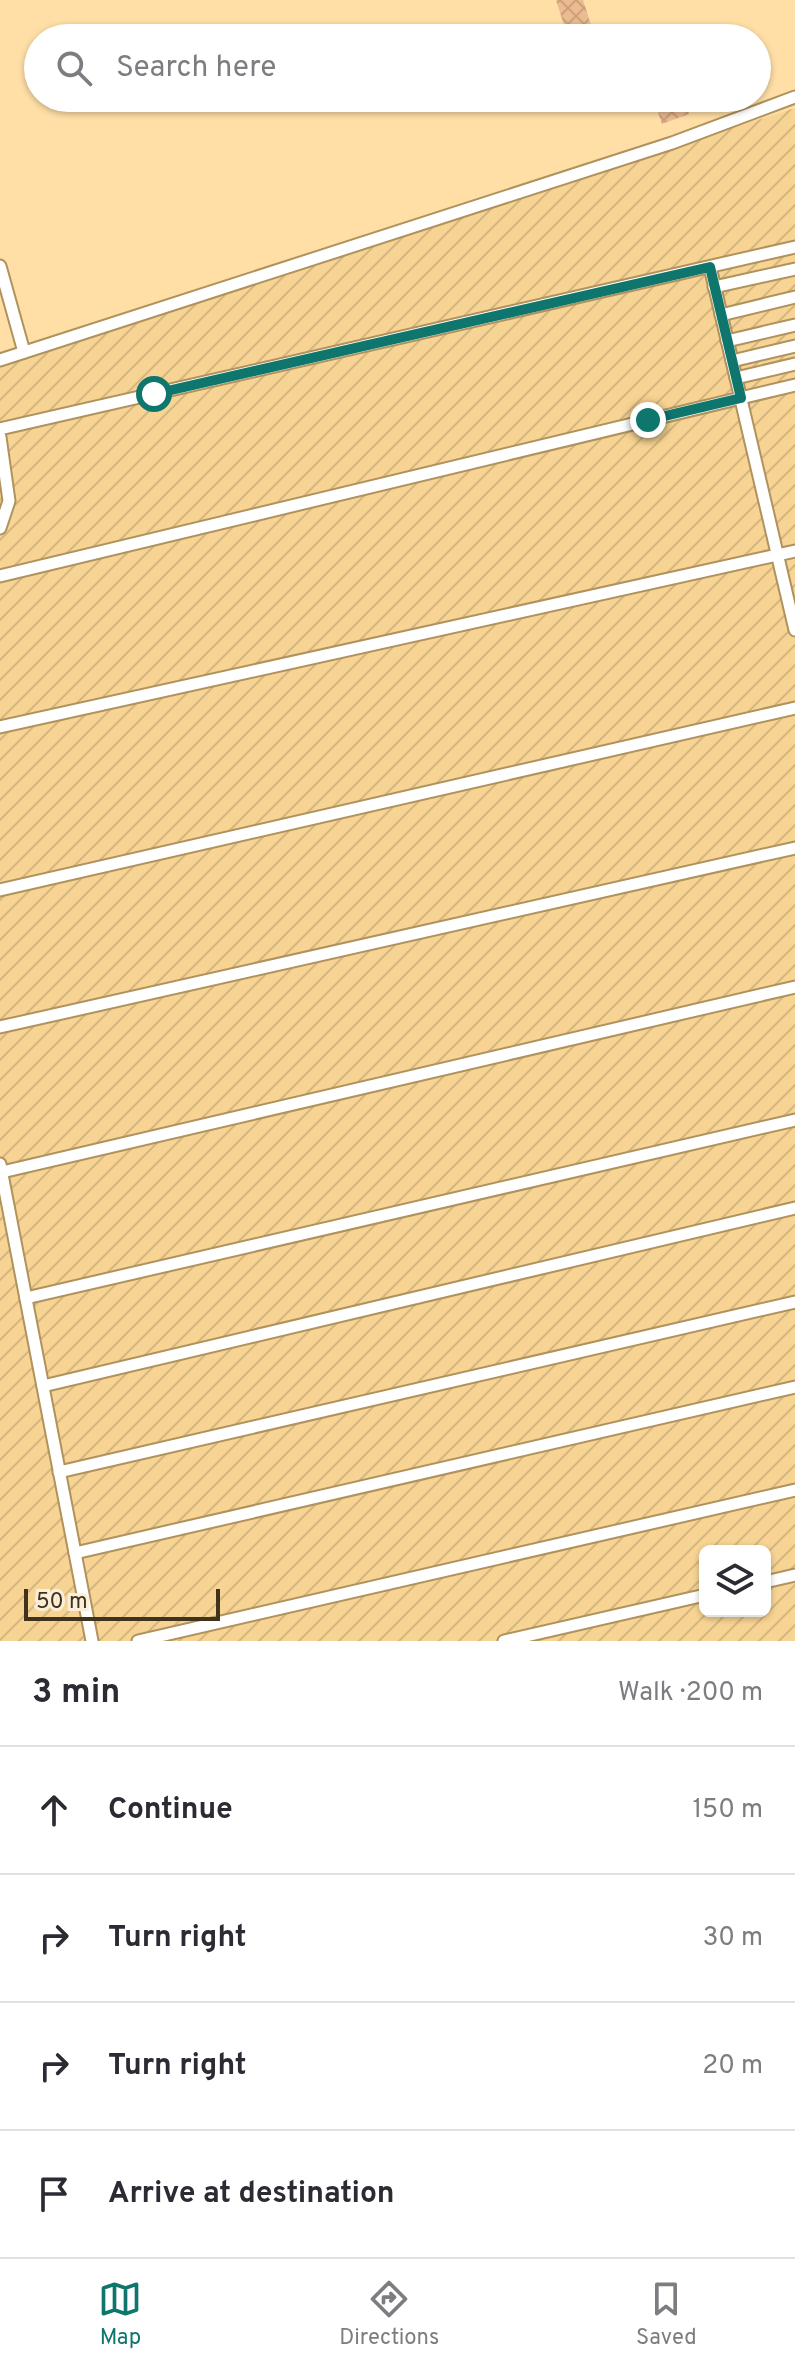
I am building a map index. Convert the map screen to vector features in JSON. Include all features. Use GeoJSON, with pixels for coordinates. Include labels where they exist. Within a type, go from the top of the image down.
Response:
{"type":"FeatureCollection","features":[{"type":"Feature","properties":{"kind":"lane"},"geometry":{"type":"LineString","coordinates":[[771,106],[795,97]]}},
{"type":"Feature","properties":{"kind":"lane"},"geometry":{"type":"LineString","coordinates":[[0,360],[699,134],[756,112]]}},
{"type":"Feature","properties":{"kind":"lane"},"geometry":{"type":"LineString","coordinates":[[0,429],[795,247]]}},
{"type":"Feature","properties":{"kind":"lane"},"geometry":{"type":"LineString","coordinates":[[0,266],[24,352]]}},
{"type":"Feature","properties":{"kind":"lane"},"geometry":{"type":"LineString","coordinates":[[710,267],[795,630]]}},
{"type":"Feature","properties":{"kind":"lane"},"geometry":{"type":"LineString","coordinates":[[714,287],[795,269]]}},
{"type":"Feature","properties":{"kind":"lane"},"geometry":{"type":"LineString","coordinates":[[721,315],[795,297]]}},
{"type":"Feature","properties":{"kind":"lane"},"geometry":{"type":"LineString","coordinates":[[727,341],[795,325]]}},
{"type":"Feature","properties":{"kind":"lane"},"geometry":{"type":"LineString","coordinates":[[732,361],[795,346]]}},
{"type":"Feature","properties":{"kind":"lane"},"geometry":{"type":"LineString","coordinates":[[736,378],[795,364]]}},
{"type":"Feature","properties":{"kind":"lane"},"geometry":{"type":"LineString","coordinates":[[0,576],[795,385]]}},
{"type":"Feature","properties":{"kind":"lane"},"geometry":{"type":"LineString","coordinates":[[0,437],[9,501],[0,528]]}},
{"type":"Feature","properties":{"kind":"lane"},"geometry":{"type":"LineString","coordinates":[[0,727],[795,551]]}},
{"type":"Feature","properties":{"kind":"lane"},"geometry":{"type":"LineString","coordinates":[[0,890],[795,708]]}},
{"type":"Feature","properties":{"kind":"lane"},"geometry":{"type":"LineString","coordinates":[[0,1027],[795,848]]}},
{"type":"Feature","properties":{"kind":"lane"},"geometry":{"type":"LineString","coordinates":[[92,1641],[1,1168],[795,987]]}},
{"type":"Feature","properties":{"kind":"lane"},"geometry":{"type":"LineString","coordinates":[[26,1298],[795,1120]]}},
{"type":"Feature","properties":{"kind":"lane"},"geometry":{"type":"LineString","coordinates":[[43,1386],[795,1208]]}},
{"type":"Feature","properties":{"kind":"lane"},"geometry":{"type":"LineString","coordinates":[[59,1472],[795,1302]]}},
{"type":"Feature","properties":{"kind":"lane"},"geometry":{"type":"LineString","coordinates":[[75,1553],[795,1387]]}},
{"type":"Feature","properties":{"kind":"lane"},"geometry":{"type":"LineString","coordinates":[[138,1641],[795,1490]]}},
{"type":"Feature","properties":{"kind":"lane"},"geometry":{"type":"LineString","coordinates":[[771,1581],[795,1575]]}},
{"type":"Feature","properties":{"kind":"lane"},"geometry":{"type":"LineString","coordinates":[[504,1641],[699,1596]]}},
{"type":"Feature","properties":{"kind":"shaded area"},"geometry":{"type":"Polygon","coordinates":[[[795,108],[795,1641],[0,1641],[0,362],[795,108]]]}},
{"type":"Feature","properties":{"kind":"building"},"geometry":{"type":"Polygon","coordinates":[[[556,0],[583,0],[591,24],[564,24],[556,0]]]}},
{"type":"Feature","properties":{"kind":"building"},"geometry":{"type":"Polygon","coordinates":[[[658,112],[688,112],[689,114],[662,124],[658,112]]]}},
{"type":"Feature","properties":{"kind":"route"},"geometry":{"type":"LineString","coordinates":[[154,394],[710,267],[741,398],[648,420]]}}]}
